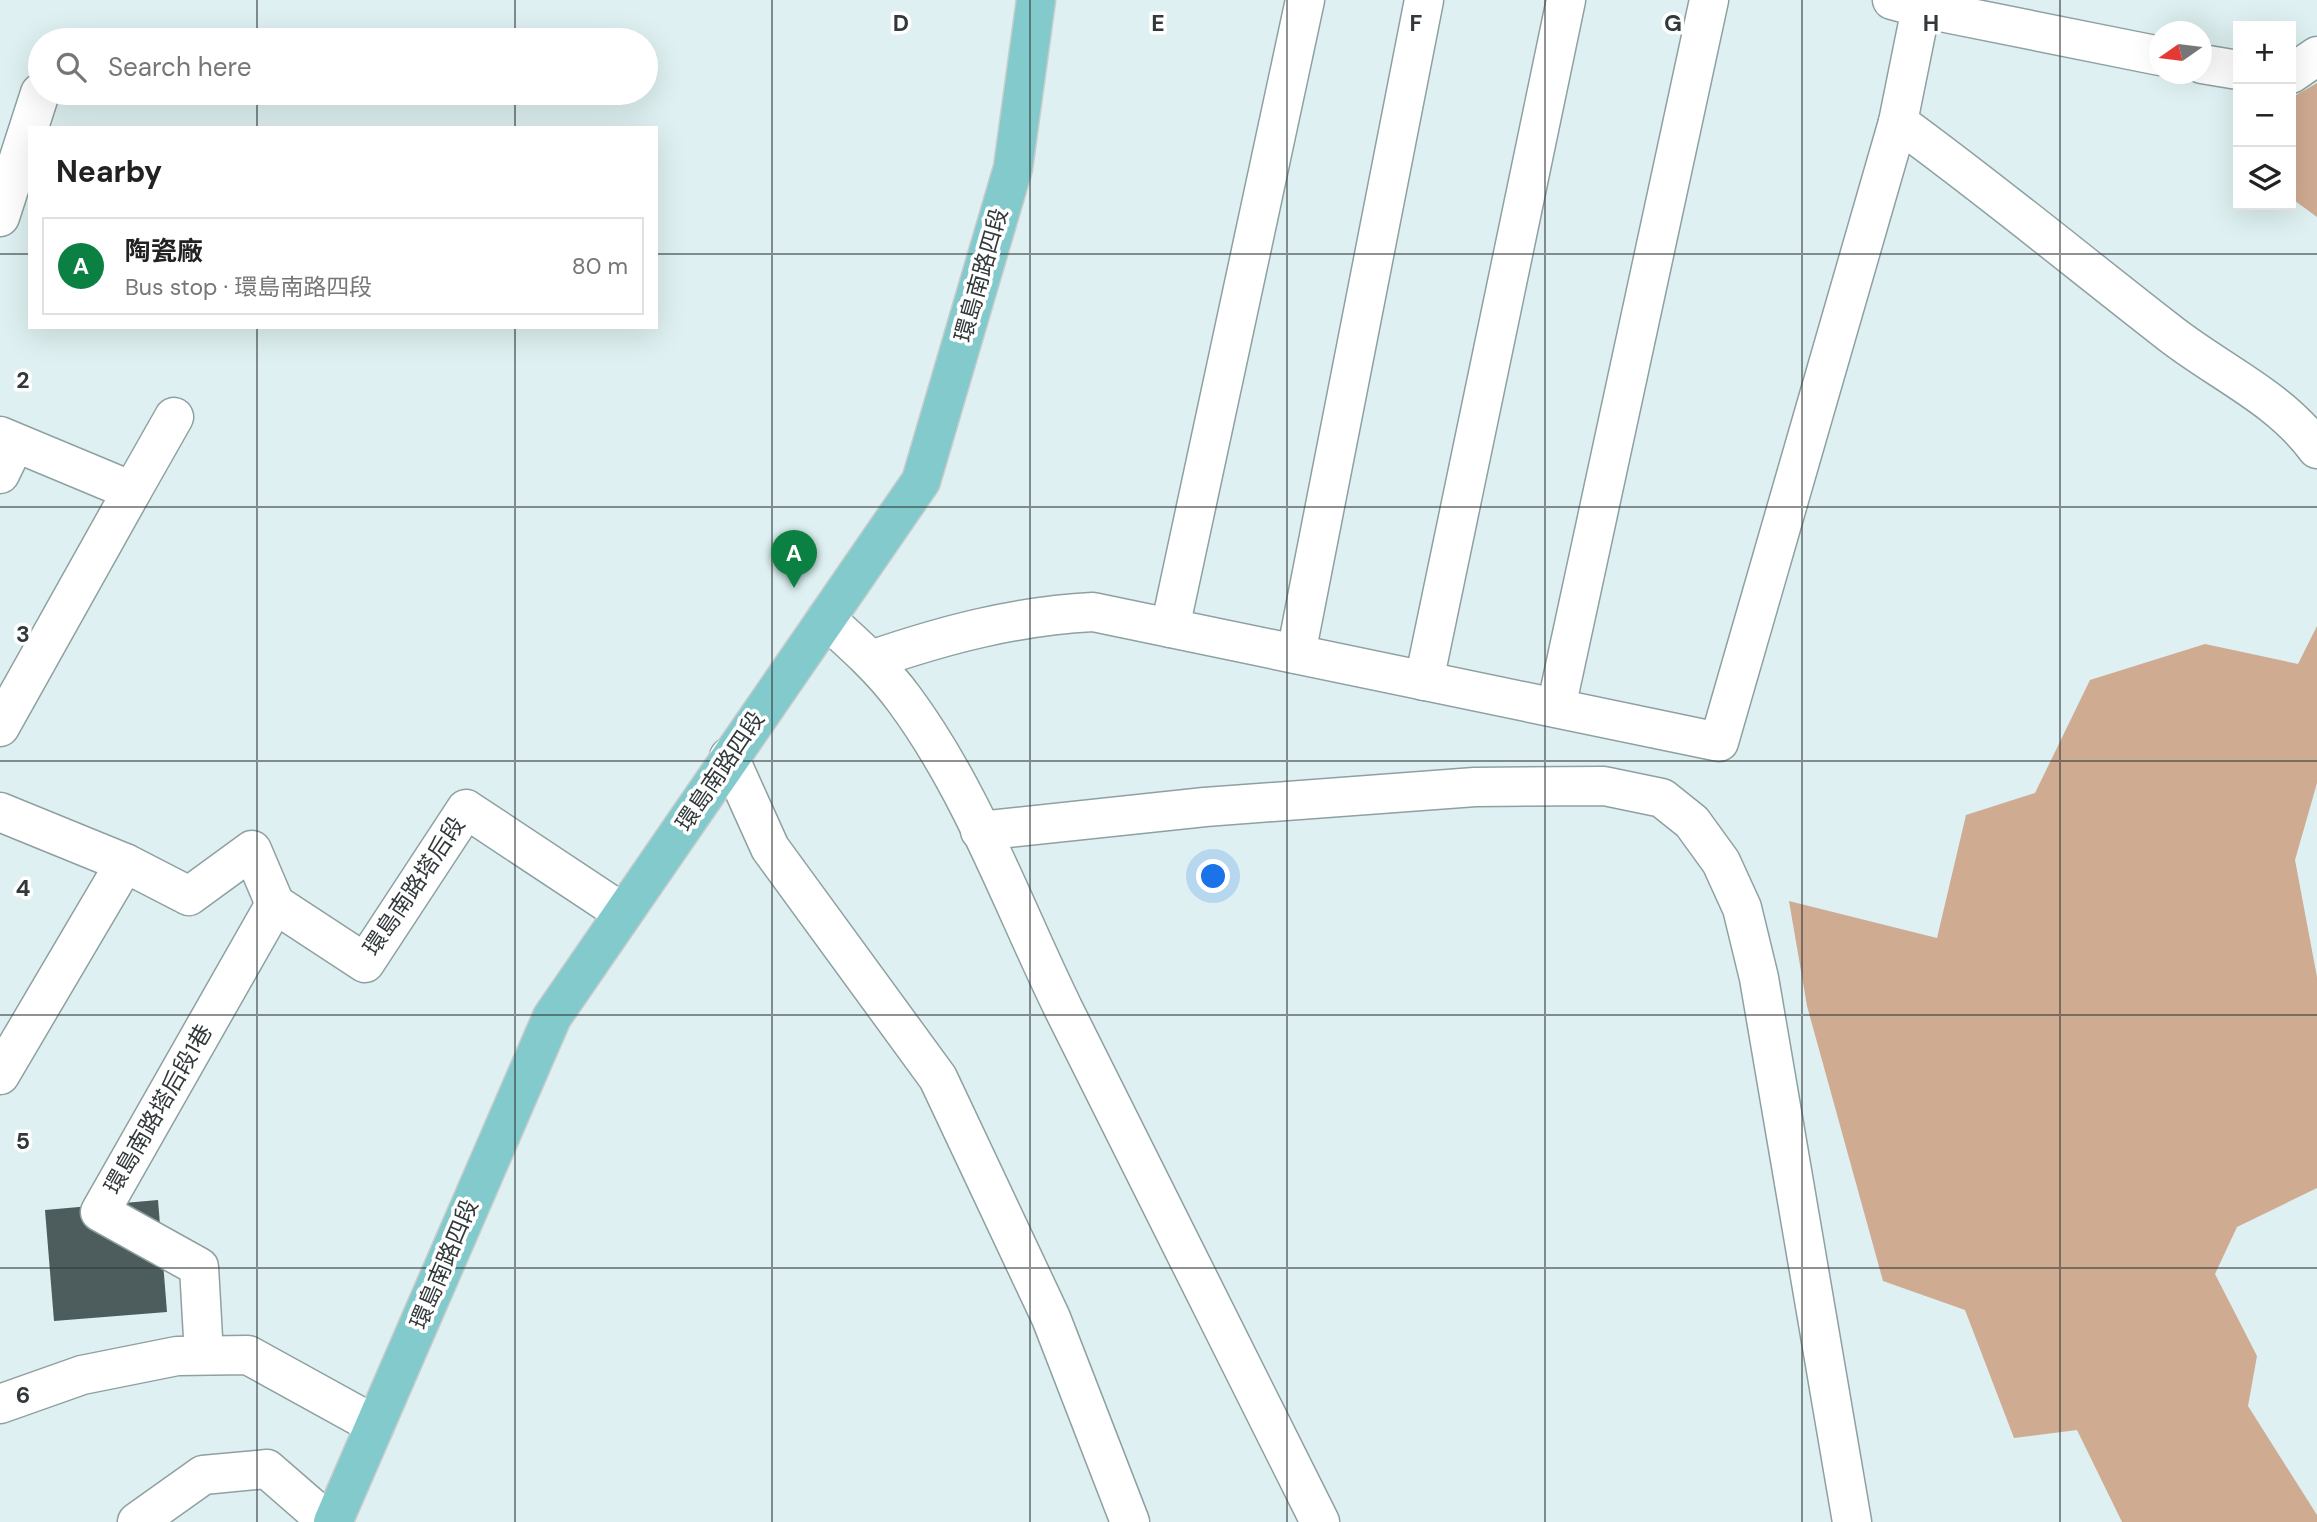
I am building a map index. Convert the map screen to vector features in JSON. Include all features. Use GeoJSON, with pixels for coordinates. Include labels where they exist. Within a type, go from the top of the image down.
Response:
{"type":"FeatureCollection","features":[{"type":"Feature","properties":{"kind":"main road","name":"環島南路四段"},"geometry":{"type":"LineString","coordinates":[[330,1522],[552,1017],[921,481],[1013,168],[1036,0]]}},
{"type":"Feature","properties":{"kind":"street"},"geometry":{"type":"LineString","coordinates":[[1170,628],[1305,0]]}},
{"type":"Feature","properties":{"kind":"street"},"geometry":{"type":"LineString","coordinates":[[1296,654],[1424,0]]}},
{"type":"Feature","properties":{"kind":"street"},"geometry":{"type":"LineString","coordinates":[[1424,681],[1566,0]]}},
{"type":"Feature","properties":{"kind":"street"},"geometry":{"type":"LineString","coordinates":[[1556,708],[1709,0]]}},
{"type":"Feature","properties":{"kind":"street"},"geometry":{"type":"LineString","coordinates":[[871,660],[989,624],[1045,615],[1093,612],[1719,742],[1898,122],[1912,3],[2149,54]]}},
{"type":"Feature","properties":{"kind":"street"},"geometry":{"type":"LineString","coordinates":[[2296,71],[2317,56]]}},
{"type":"Feature","properties":{"kind":"street"},"geometry":{"type":"LineString","coordinates":[[2212,66],[2233,69]]}},
{"type":"Feature","properties":{"kind":"street"},"geometry":{"type":"LineString","coordinates":[[29,126],[36,105]]}},
{"type":"Feature","properties":{"kind":"street"},"geometry":{"type":"LineString","coordinates":[[1898,122],[1979,181],[2169,333],[2249,384],[2308,436],[2317,449]]}},
{"type":"Feature","properties":{"kind":"street"},"geometry":{"type":"LineString","coordinates":[[0,217],[28,130]]}},
{"type":"Feature","properties":{"kind":"street"},"geometry":{"type":"LineString","coordinates":[[0,727],[174,418]]}},
{"type":"Feature","properties":{"kind":"street"},"geometry":{"type":"LineString","coordinates":[[5,451],[132,491]]}},
{"type":"Feature","properties":{"kind":"street"},"geometry":{"type":"LineString","coordinates":[[826,619],[871,660],[904,698],[930,737],[980,831],[1034,949],[1320,1522]]}},
{"type":"Feature","properties":{"kind":"street"},"geometry":{"type":"LineString","coordinates":[[729,757],[770,848],[938,1078],[1051,1318],[1130,1522]]}},
{"type":"Feature","properties":{"kind":"street"},"geometry":{"type":"LineString","coordinates":[[980,831],[1205,807],[1475,787],[1604,786],[1662,798],[1699,832],[1721,862],[1742,908],[1759,978],[1852,1522]]}},
{"type":"Feature","properties":{"kind":"street","name":"環島南路塔后段"},"geometry":{"type":"LineString","coordinates":[[275,904],[365,963],[466,809],[623,913]]}},
{"type":"Feature","properties":{"kind":"street"},"geometry":{"type":"LineString","coordinates":[[0,813],[125,863],[189,896],[253,850],[275,904]]}},
{"type":"Feature","properties":{"kind":"street"},"geometry":{"type":"LineString","coordinates":[[0,1075],[125,863]]}},
{"type":"Feature","properties":{"kind":"street","name":"環島南路塔后段1巷"},"geometry":{"type":"LineString","coordinates":[[204,1355],[199,1267],[100,1212],[275,904]]}},
{"type":"Feature","properties":{"kind":"street"},"geometry":{"type":"LineString","coordinates":[[0,1404],[82,1375],[177,1356],[248,1355],[374,1424]]}},
{"type":"Feature","properties":{"kind":"street"},"geometry":{"type":"LineString","coordinates":[[137,1522],[203,1475],[267,1469],[330,1522]]}},
{"type":"Feature","properties":{"kind":"shaded area"},"geometry":{"type":"Polygon","coordinates":[[[2317,83],[2317,217],[2296,202],[2296,95],[2317,83]]]}},
{"type":"Feature","properties":{"kind":"shaded area"},"geometry":{"type":"Polygon","coordinates":[[[2317,626],[2317,783],[2295,860],[2317,977],[2317,1188],[2237,1227],[2215,1274],[2257,1356],[2248,1406],[2317,1515],[2317,1522],[2122,1522],[2077,1430],[2014,1438],[1965,1310],[1883,1281],[1807,1006],[1789,901],[1937,938],[1966,815],[2035,793],[2090,680],[2205,644],[2298,664],[2317,626]]]}},
{"type":"Feature","properties":{"kind":"building"},"geometry":{"type":"Polygon","coordinates":[[[158,1200],[167,1312],[54,1321],[45,1210],[158,1200]]]}},
{"type":"Feature","properties":{"kind":"place","name":"陶瓷廠"},"geometry":{"type":"Point","coordinates":[794,588]}}]}
